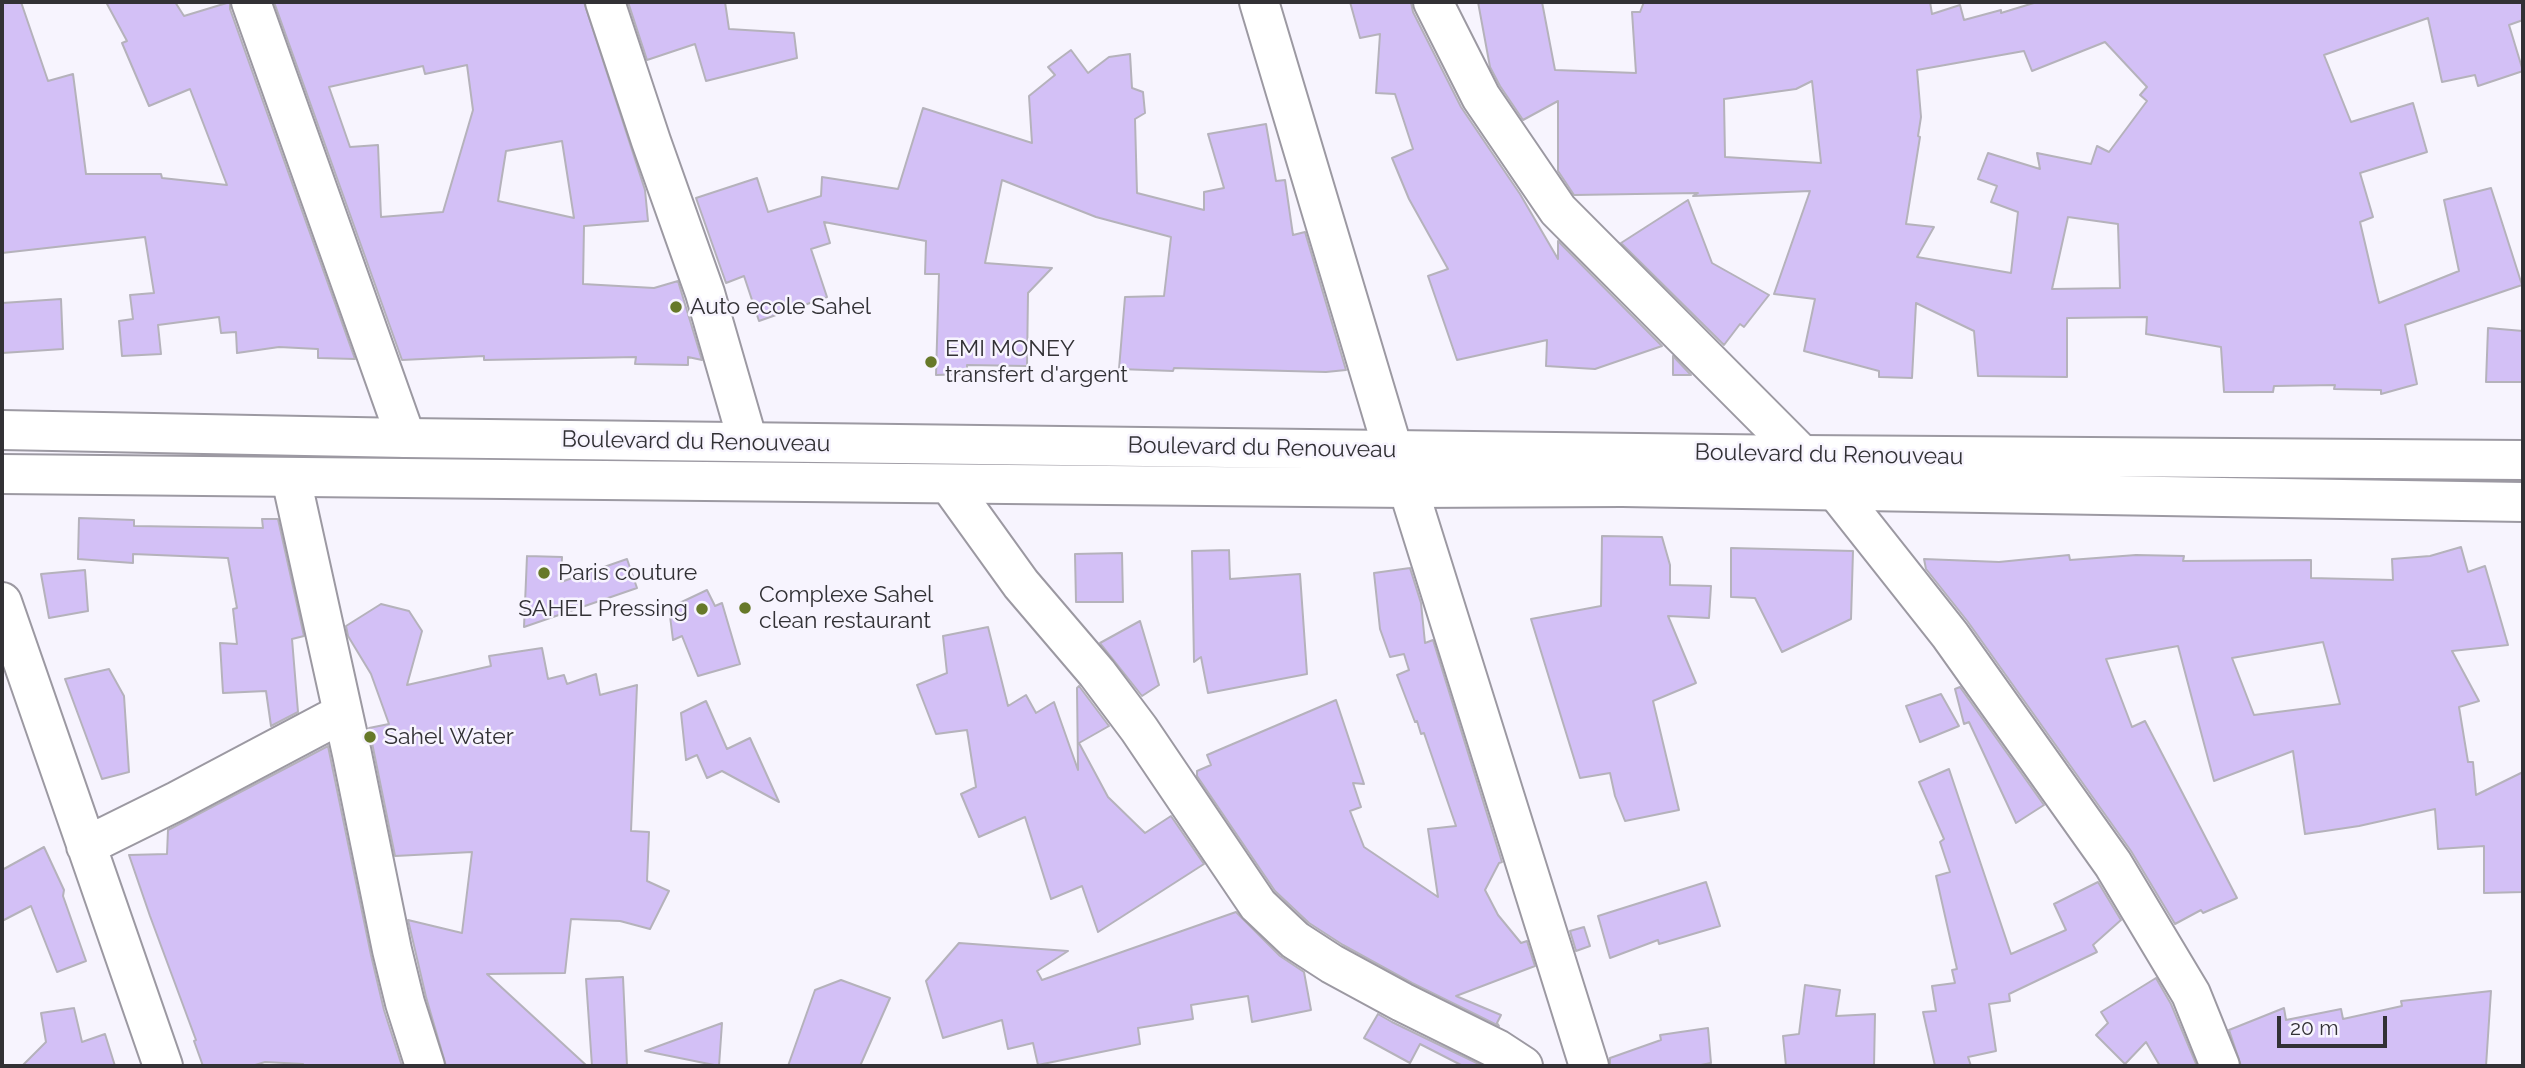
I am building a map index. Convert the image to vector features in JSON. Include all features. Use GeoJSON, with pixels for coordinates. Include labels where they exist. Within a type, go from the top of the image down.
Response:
{"type":"FeatureCollection","features":[{"type":"Feature","properties":{"kind":"street"},"geometry":{"type":"LineString","coordinates":[[251,2],[407,438]]}},
{"type":"Feature","properties":{"kind":"street"},"geometry":{"type":"LineString","coordinates":[[606,2],[651,141],[705,293],[748,442]]}},
{"type":"Feature","properties":{"kind":"street"},"geometry":{"type":"LineString","coordinates":[[1433,2],[1481,97],[1558,210],[1802,455]]}},
{"type":"Feature","properties":{"kind":"street"},"geometry":{"type":"LineString","coordinates":[[1262,3],[1393,450],[1408,488],[1590,1066]]}},
{"type":"Feature","properties":{"kind":"street","name":"Boulevard du Renouveau"},"geometry":{"type":"LineString","coordinates":[[2,430],[407,438],[1802,455],[2523,460]]}},
{"type":"Feature","properties":{"kind":"street","name":"Boulevard du Renouveau"},"geometry":{"type":"LineString","coordinates":[[2,474],[1408,488],[1622,487],[2523,502]]}},
{"type":"Feature","properties":{"kind":"street"},"geometry":{"type":"LineString","coordinates":[[291,478],[392,950],[425,1066]]}},
{"type":"Feature","properties":{"kind":"street"},"geometry":{"type":"LineString","coordinates":[[949,484],[1021,584],[1097,673],[1139,729],[1258,905],[1295,940],[1332,964],[1497,1049],[1523,1066]]}},
{"type":"Feature","properties":{"kind":"street"},"geometry":{"type":"LineString","coordinates":[[1836,491],[1950,635],[2113,864],[2191,994],[2220,1066]]}},
{"type":"Feature","properties":{"kind":"street"},"geometry":{"type":"LineString","coordinates":[[2,602],[163,1066]]}},
{"type":"Feature","properties":{"kind":"street"},"geometry":{"type":"LineString","coordinates":[[86,846],[177,802],[343,713]]}},
{"type":"Feature","properties":{"kind":"building"},"geometry":{"type":"Polygon","coordinates":[[[2,2],[21,2],[48,81],[73,74],[86,174],[161,174],[162,178],[227,185],[190,89],[149,106],[122,43],[127,41],[106,2],[175,2],[184,16],[230,2],[230,9],[355,359],[318,358],[318,349],[279,347],[237,353],[236,332],[221,333],[219,317],[158,325],[161,354],[122,356],[119,321],[133,319],[130,295],[154,293],[145,237],[2,253],[2,2]]]}},
{"type":"Feature","properties":{"kind":"building"},"geometry":{"type":"Polygon","coordinates":[[[274,2],[584,2],[645,190],[648,221],[584,226],[583,284],[654,288],[678,281],[702,360],[688,357],[688,365],[635,364],[636,357],[484,360],[484,356],[402,360],[274,2]],[[467,65],[425,74],[423,66],[329,87],[350,147],[378,145],[381,217],[443,212],[473,110],[467,65]],[[562,141],[506,151],[498,201],[574,218],[562,141]]]}},
{"type":"Feature","properties":{"kind":"building"},"geometry":{"type":"Polygon","coordinates":[[[628,2],[725,2],[729,29],[794,33],[797,58],[706,81],[695,44],[647,60],[628,2]]]}},
{"type":"Feature","properties":{"kind":"building"},"geometry":{"type":"Polygon","coordinates":[[[1350,2],[1411,2],[1413,12],[1461,107],[1520,194],[1558,259],[1558,241],[1662,346],[1595,369],[1546,366],[1547,340],[1457,360],[1428,276],[1448,269],[1409,199],[1392,158],[1413,149],[1395,94],[1376,93],[1380,34],[1360,38],[1350,2]]]}},
{"type":"Feature","properties":{"kind":"building"},"geometry":{"type":"Polygon","coordinates":[[[1478,2],[1542,2],[1555,70],[1636,73],[1632,12],[1640,12],[1644,2],[1930,2],[1932,14],[1960,5],[1964,20],[2037,2],[2523,2],[2523,20],[2509,25],[2523,71],[2478,86],[2475,75],[2442,82],[2428,18],[2324,55],[2351,122],[2413,103],[2427,152],[2360,173],[2373,217],[2360,222],[2379,303],[2459,271],[2444,200],[2491,188],[2522,285],[2405,325],[2417,384],[2381,394],[2381,390],[2334,389],[2335,385],[2274,386],[2273,392],[2224,392],[2221,347],[2146,334],[2147,317],[2067,318],[2067,377],[1978,376],[1974,331],[1916,303],[1912,378],[1879,377],[1879,371],[1804,351],[1815,299],[1774,294],[1810,191],[1693,196],[1698,193],[1574,195],[1558,171],[1558,101],[1523,120],[1490,67],[1478,2]],[[2105,42],[2032,71],[2024,51],[1917,70],[1920,137],[1906,224],[1934,227],[1917,257],[2011,273],[2018,212],[1991,202],[1997,186],[1978,179],[1988,153],[2040,169],[2037,153],[2091,164],[2097,146],[2109,152],[2147,101],[2140,95],[2147,87],[2105,42]],[[1812,81],[1796,89],[1724,99],[1725,157],[1821,163],[1812,81]],[[2068,217],[2052,289],[2120,288],[2118,224],[2068,217]]]}},
{"type":"Feature","properties":{"kind":"building"},"geometry":{"type":"Polygon","coordinates":[[[1071,50],[1088,73],[1109,57],[1130,54],[1132,88],[1143,92],[1145,113],[1135,119],[1137,193],[1204,210],[1204,192],[1224,188],[1208,134],[1266,124],[1276,181],[1285,180],[1293,235],[1305,232],[1346,370],[1119,369],[1125,297],[1164,296],[1171,237],[1096,217],[1002,180],[985,263],[1052,268],[1028,293],[1027,366],[967,365],[967,374],[936,375],[939,274],[925,274],[926,241],[824,222],[830,243],[811,249],[827,297],[759,321],[744,276],[726,283],[696,198],[757,178],[768,212],[821,196],[822,177],[898,189],[923,108],[1032,143],[1029,96],[1055,75],[1048,67],[1071,50]]]}},
{"type":"Feature","properties":{"kind":"building"},"geometry":{"type":"Polygon","coordinates":[[[1688,200],[1712,263],[1769,295],[1744,327],[1740,324],[1724,345],[1621,243],[1688,200]]]}},
{"type":"Feature","properties":{"kind":"building"},"geometry":{"type":"Polygon","coordinates":[[[61,299],[63,349],[2,353],[2,303],[61,299]]]}},
{"type":"Feature","properties":{"kind":"building"},"geometry":{"type":"Polygon","coordinates":[[[2488,328],[2523,331],[2523,382],[2486,382],[2488,328]]]}},
{"type":"Feature","properties":{"kind":"building"},"geometry":{"type":"Polygon","coordinates":[[[1673,356],[1691,375],[1673,375],[1673,356]]]}},
{"type":"Feature","properties":{"kind":"building"},"geometry":{"type":"Polygon","coordinates":[[[79,518],[134,520],[134,526],[263,528],[262,519],[278,519],[304,636],[292,639],[298,712],[271,726],[266,691],[223,693],[220,643],[237,644],[233,609],[237,608],[228,558],[133,554],[133,563],[78,559],[79,518]]]}},
{"type":"Feature","properties":{"kind":"building"},"geometry":{"type":"Polygon","coordinates":[[[1602,536],[1662,537],[1670,565],[1670,585],[1711,586],[1709,618],[1668,616],[1696,683],[1653,701],[1679,810],[1625,821],[1610,773],[1580,778],[1531,619],[1601,606],[1602,536]]]}},
{"type":"Feature","properties":{"kind":"building"},"geometry":{"type":"Polygon","coordinates":[[[2461,547],[2468,572],[2485,566],[2508,645],[2452,651],[2479,701],[2459,707],[2468,762],[2473,762],[2476,795],[2523,772],[2523,892],[2484,893],[2484,846],[2438,849],[2435,809],[2359,826],[2305,834],[2293,751],[2214,781],[2178,646],[2106,659],[2132,727],[2145,721],[2237,898],[2203,913],[2201,910],[2175,924],[2131,851],[1968,622],[1926,569],[1924,559],[1999,562],[2069,555],[2070,560],[2136,555],[2184,556],[2183,561],[2311,560],[2311,578],[2393,580],[2392,559],[2430,556],[2461,547]],[[2323,642],[2232,658],[2254,715],[2340,704],[2323,642]]]}},
{"type":"Feature","properties":{"kind":"building"},"geometry":{"type":"Polygon","coordinates":[[[1731,548],[1853,551],[1851,619],[1782,652],[1755,598],[1731,597],[1731,548]]]}},
{"type":"Feature","properties":{"kind":"building"},"geometry":{"type":"Polygon","coordinates":[[[1229,550],[1230,579],[1300,574],[1307,674],[1208,693],[1201,657],[1194,662],[1192,551],[1229,550]]]}},
{"type":"Feature","properties":{"kind":"building"},"geometry":{"type":"Polygon","coordinates":[[[1122,553],[1123,602],[1076,602],[1075,554],[1122,553]]]}},
{"type":"Feature","properties":{"kind":"building"},"geometry":{"type":"Polygon","coordinates":[[[527,556],[562,557],[561,582],[627,559],[637,588],[524,627],[527,556]]]}},
{"type":"Feature","properties":{"kind":"building"},"geometry":{"type":"Polygon","coordinates":[[[1410,568],[1421,603],[1425,643],[1433,640],[1502,862],[1485,890],[1498,915],[1521,943],[1527,941],[1535,966],[1456,996],[1501,1015],[1497,1023],[1499,1026],[1412,983],[1309,923],[1275,891],[1197,776],[1197,771],[1211,765],[1207,755],[1336,700],[1364,784],[1353,783],[1361,807],[1350,811],[1364,847],[1438,897],[1428,829],[1456,826],[1424,733],[1421,734],[1417,721],[1415,722],[1397,675],[1409,670],[1404,654],[1390,657],[1380,629],[1374,573],[1410,568]]]}},
{"type":"Feature","properties":{"kind":"building"},"geometry":{"type":"Polygon","coordinates":[[[85,570],[88,611],[49,618],[41,574],[85,570]]]}},
{"type":"Feature","properties":{"kind":"building"},"geometry":{"type":"Polygon","coordinates":[[[707,590],[715,606],[722,603],[740,664],[698,676],[682,636],[673,640],[669,608],[707,590]]]}},
{"type":"Feature","properties":{"kind":"building"},"geometry":{"type":"Polygon","coordinates":[[[381,604],[409,611],[422,631],[407,685],[491,666],[489,656],[542,648],[548,679],[564,675],[567,684],[596,674],[600,695],[637,685],[631,831],[649,832],[647,881],[669,891],[650,929],[620,921],[571,919],[565,973],[487,974],[587,1066],[446,1066],[408,920],[462,933],[472,852],[395,856],[369,728],[389,724],[371,674],[348,636],[346,626],[381,604]]]}},
{"type":"Feature","properties":{"kind":"building"},"geometry":{"type":"Polygon","coordinates":[[[1140,621],[1159,685],[1142,696],[1100,643],[1140,621]]]}},
{"type":"Feature","properties":{"kind":"building"},"geometry":{"type":"Polygon","coordinates":[[[988,627],[1008,706],[1026,695],[1036,713],[1054,702],[1078,770],[1079,686],[1109,726],[1079,743],[1108,797],[1145,833],[1171,816],[1204,864],[1098,932],[1082,886],[1051,899],[1025,817],[979,837],[961,794],[976,787],[967,730],[936,734],[917,685],[947,673],[943,636],[988,627]]]}},
{"type":"Feature","properties":{"kind":"building"},"geometry":{"type":"Polygon","coordinates":[[[109,669],[124,696],[129,772],[102,779],[65,679],[109,669]]]}},
{"type":"Feature","properties":{"kind":"building"},"geometry":{"type":"Polygon","coordinates":[[[1960,687],[2044,805],[2016,823],[1969,722],[1964,724],[1955,689],[1960,687]]]}},
{"type":"Feature","properties":{"kind":"building"},"geometry":{"type":"Polygon","coordinates":[[[1941,694],[1959,726],[1920,742],[1906,706],[1941,694]]]}},
{"type":"Feature","properties":{"kind":"building"},"geometry":{"type":"Polygon","coordinates":[[[706,701],[727,749],[750,738],[779,802],[722,771],[707,778],[697,755],[686,760],[681,713],[706,701]]]}},
{"type":"Feature","properties":{"kind":"building"},"geometry":{"type":"Polygon","coordinates":[[[328,746],[371,955],[384,1010],[402,1066],[302,1066],[303,1064],[265,1062],[252,1066],[203,1066],[129,855],[167,854],[168,830],[328,746]]]}},
{"type":"Feature","properties":{"kind":"building"},"geometry":{"type":"Polygon","coordinates":[[[1949,769],[2011,954],[2066,930],[2054,904],[2098,882],[2121,920],[2093,945],[2097,952],[2009,994],[2010,1001],[1989,1004],[1996,1051],[1968,1057],[1971,1066],[1935,1066],[1923,1012],[1936,1011],[1932,986],[1955,983],[1952,970],[1957,969],[1936,876],[1950,872],[1940,842],[1944,839],[1919,782],[1949,769]]]}},
{"type":"Feature","properties":{"kind":"building"},"geometry":{"type":"Polygon","coordinates":[[[44,847],[64,890],[63,896],[86,961],[57,972],[31,906],[2,921],[2,870],[44,847]]]}},
{"type":"Feature","properties":{"kind":"building"},"geometry":{"type":"Polygon","coordinates":[[[1706,882],[1720,926],[1659,944],[1658,940],[1610,958],[1598,916],[1706,882]]]}},
{"type":"Feature","properties":{"kind":"building"},"geometry":{"type":"Polygon","coordinates":[[[1236,912],[1280,956],[1304,972],[1311,1010],[1252,1022],[1248,996],[1191,1005],[1193,1019],[1138,1028],[1140,1044],[1038,1065],[1033,1043],[1008,1049],[1002,1020],[943,1038],[926,981],[959,943],[1068,951],[1037,971],[1042,980],[1236,912]]]}},
{"type":"Feature","properties":{"kind":"building"},"geometry":{"type":"Polygon","coordinates":[[[1584,927],[1590,946],[1576,951],[1570,931],[1584,927]]]}},
{"type":"Feature","properties":{"kind":"building"},"geometry":{"type":"Polygon","coordinates":[[[623,977],[627,1066],[592,1066],[586,979],[623,977]]]}},
{"type":"Feature","properties":{"kind":"building"},"geometry":{"type":"Polygon","coordinates":[[[2156,978],[2171,1004],[2197,1066],[2160,1066],[2146,1042],[2125,1064],[2096,1035],[2108,1023],[2101,1012],[2156,978]]]}},
{"type":"Feature","properties":{"kind":"building"},"geometry":{"type":"Polygon","coordinates":[[[841,980],[890,998],[860,1066],[788,1066],[815,990],[841,980]]]}},
{"type":"Feature","properties":{"kind":"building"},"geometry":{"type":"Polygon","coordinates":[[[1805,985],[1840,990],[1836,1016],[1875,1014],[1874,1066],[1786,1066],[1783,1036],[1799,1034],[1805,985]]]}},
{"type":"Feature","properties":{"kind":"building"},"geometry":{"type":"Polygon","coordinates":[[[2491,991],[2486,1066],[2241,1066],[2229,1030],[2284,1008],[2286,1020],[2341,1009],[2343,1019],[2402,1006],[2401,1001],[2491,991]]]}},
{"type":"Feature","properties":{"kind":"building"},"geometry":{"type":"Polygon","coordinates":[[[74,1008],[82,1042],[105,1034],[115,1066],[22,1066],[46,1042],[41,1013],[74,1008]]]}},
{"type":"Feature","properties":{"kind":"building"},"geometry":{"type":"Polygon","coordinates":[[[1378,1014],[1483,1066],[1463,1066],[1420,1044],[1410,1063],[1364,1038],[1378,1014]]]}},
{"type":"Feature","properties":{"kind":"building"},"geometry":{"type":"Polygon","coordinates":[[[722,1023],[719,1066],[645,1051],[722,1023]]]}},
{"type":"Feature","properties":{"kind":"building"},"geometry":{"type":"Polygon","coordinates":[[[1708,1028],[1711,1063],[1696,1066],[1610,1066],[1610,1058],[1661,1040],[1660,1035],[1708,1028]]]}},
{"type":"Feature","properties":{"kind":"place","name":"Auto ecole Sahel"},"geometry":{"type":"Point","coordinates":[676,307]}},
{"type":"Feature","properties":{"kind":"place","name":"EMI MONEY transfert d'argent"},"geometry":{"type":"Point","coordinates":[931,362]}},
{"type":"Feature","properties":{"kind":"place","name":"Paris couture"},"geometry":{"type":"Point","coordinates":[544,573]}},
{"type":"Feature","properties":{"kind":"place","name":"Complexe Sahel clean restaurant"},"geometry":{"type":"Point","coordinates":[745,608]}},
{"type":"Feature","properties":{"kind":"place","name":"SAHEL Pressing"},"geometry":{"type":"Point","coordinates":[702,609]}},
{"type":"Feature","properties":{"kind":"place","name":"Sahel Water"},"geometry":{"type":"Point","coordinates":[370,737]}}]}
